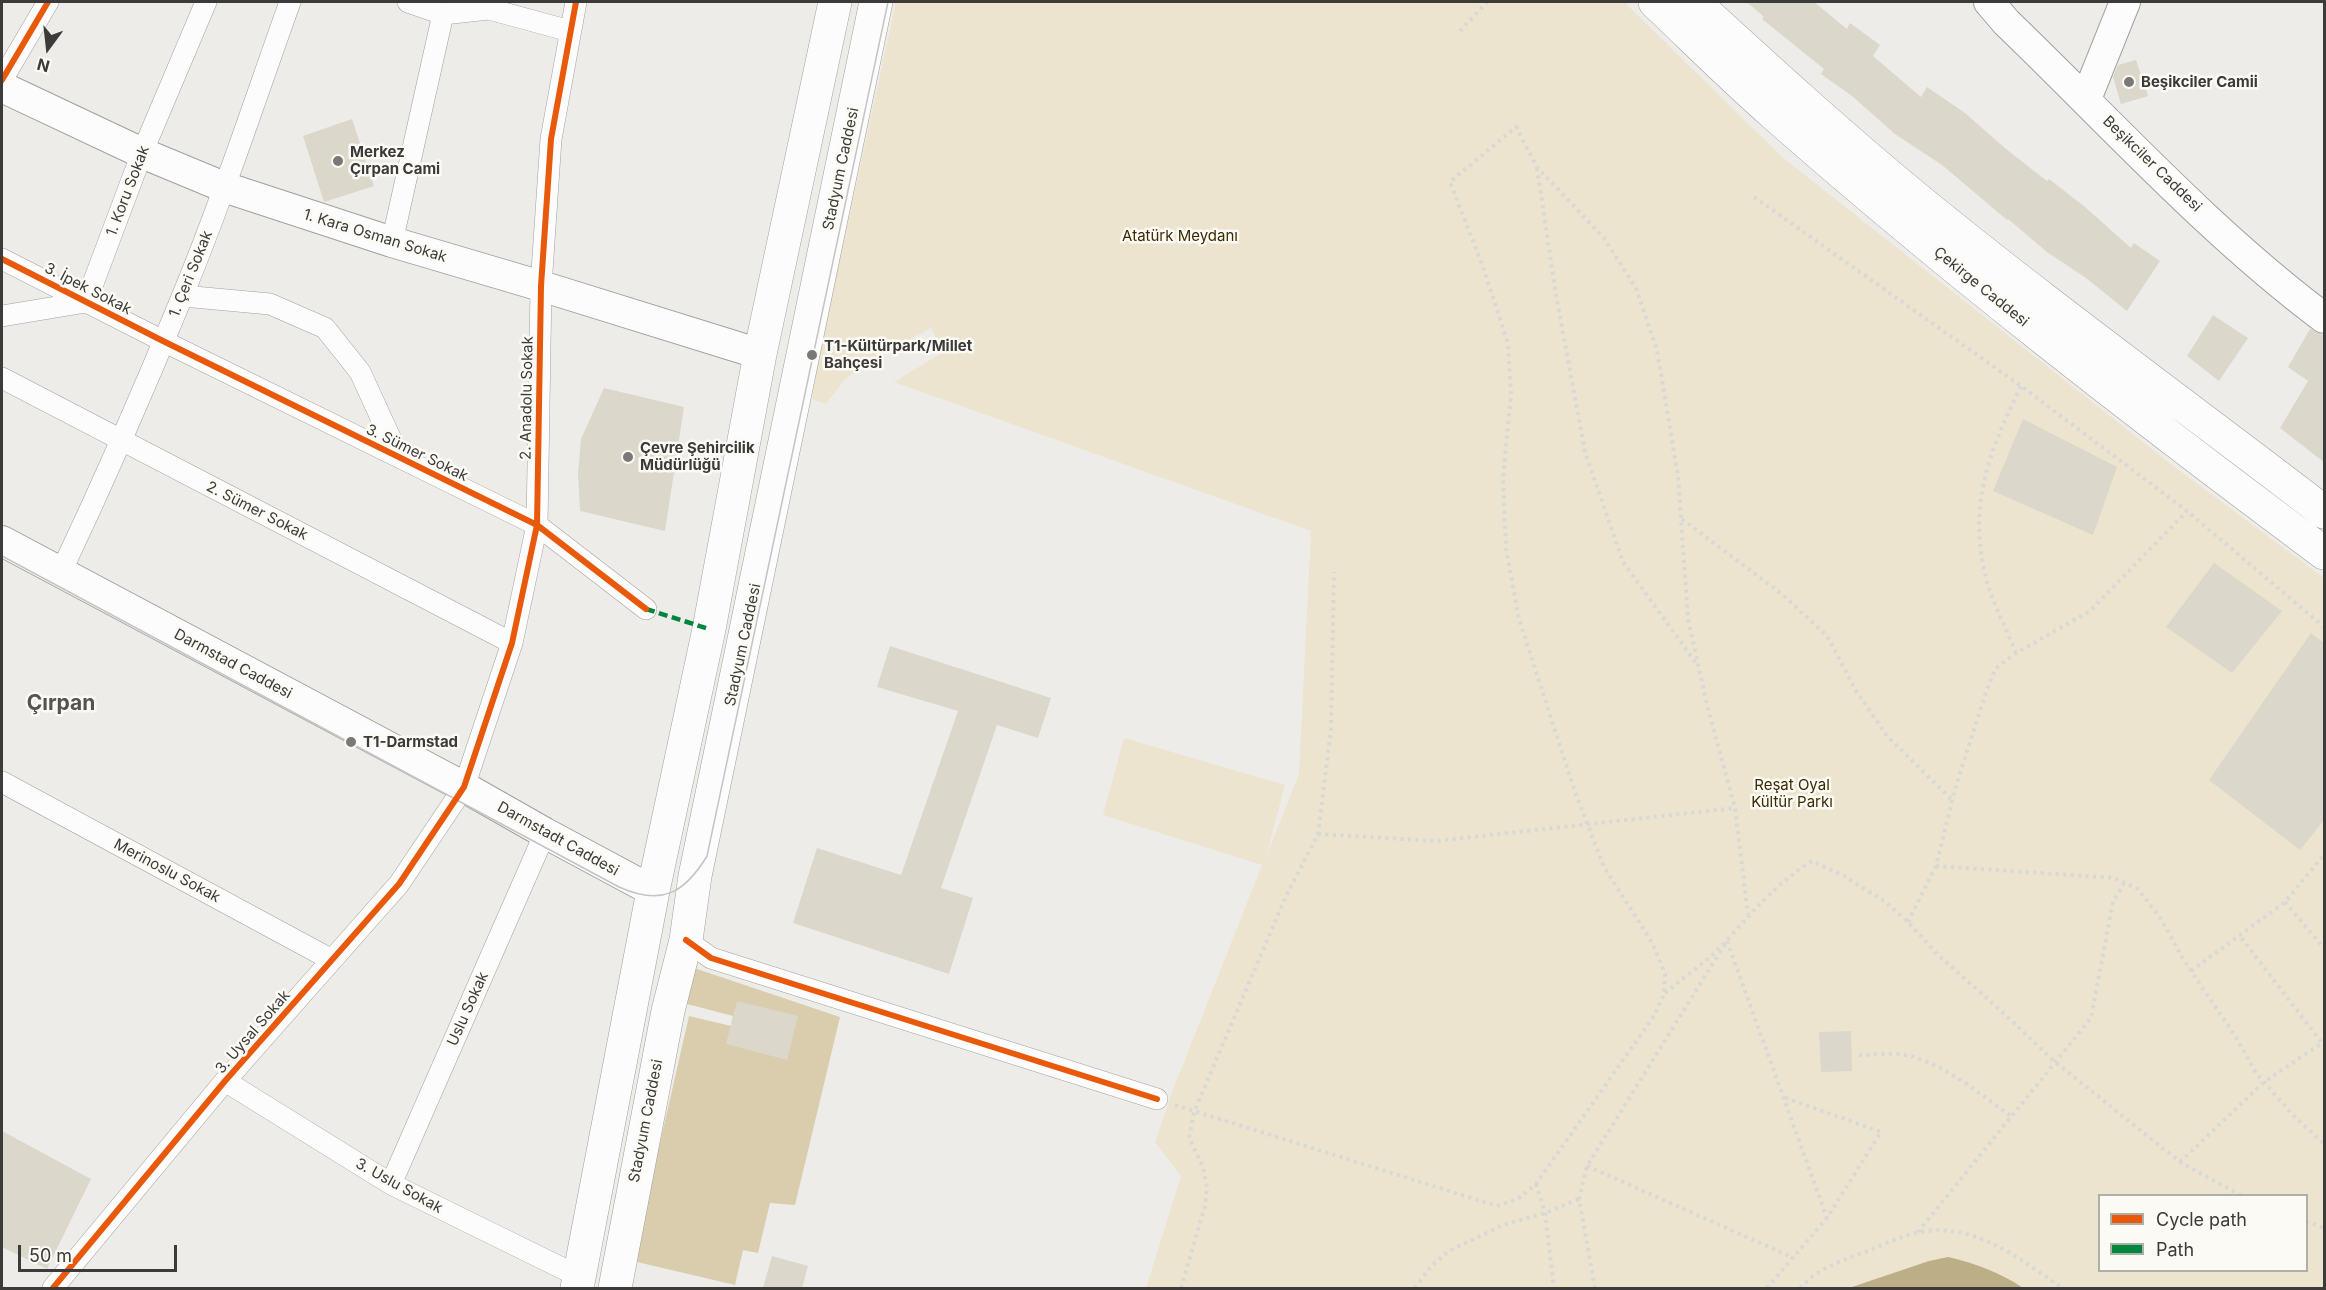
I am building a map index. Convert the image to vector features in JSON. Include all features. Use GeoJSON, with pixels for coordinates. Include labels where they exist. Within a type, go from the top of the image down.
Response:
{"type":"FeatureCollection","features":[{"type":"Feature","properties":{"kind":"main road"},"geometry":{"type":"LineString","coordinates":[[579,1283],[653,891],[709,629],[760,354],[835,2]]}},
{"type":"Feature","properties":{"kind":"main road","name":"Stadyum Caddesi"},"geometry":{"type":"LineString","coordinates":[[615,1288],[668,1011],[686,940],[695,876],[876,2]]}},
{"type":"Feature","properties":{"kind":"main road","name":"Çekirge Caddesi"},"geometry":{"type":"LineString","coordinates":[[1655,2],[1772,113],[1917,235],[2093,378],[2325,552]]}},
{"type":"Feature","properties":{"kind":"main road","name":"Çekirge Caddesi"},"geometry":{"type":"LineString","coordinates":[[1694,2],[1811,108],[1911,194],[2026,286],[2325,512]]}},
{"type":"Feature","properties":{"kind":"main road","name":"Beşikciler Caddesi"},"geometry":{"type":"LineString","coordinates":[[1989,2],[2006,22],[2177,190],[2282,286],[2325,318]]}},
{"type":"Feature","properties":{"kind":"main road"},"geometry":{"type":"LineString","coordinates":[[2085,99],[2125,2]]}},
{"type":"Feature","properties":{"kind":"main road","name":"1. Kara Osman Sokak"},"geometry":{"type":"LineString","coordinates":[[2,87],[142,153],[224,187],[392,242],[760,354]]}},
{"type":"Feature","properties":{"kind":"main road","name":"Darmstad Caddesi"},"geometry":{"type":"LineString","coordinates":[[2,541],[464,787]]}},
{"type":"Feature","properties":{"kind":"main road","name":"Darmstadt Caddesi"},"geometry":{"type":"LineString","coordinates":[[464,787],[653,891]]}},
{"type":"Feature","properties":{"kind":"street"},"geometry":{"type":"LineString","coordinates":[[2,80],[48,2]]}},
{"type":"Feature","properties":{"kind":"street","name":"1. Koru Sokak"},"geometry":{"type":"LineString","coordinates":[[86,302],[142,153],[206,2]]}},
{"type":"Feature","properties":{"kind":"street","name":"1. Çeri Sokak"},"geometry":{"type":"LineString","coordinates":[[61,572],[122,441],[183,296],[290,2]]}},
{"type":"Feature","properties":{"kind":"street"},"geometry":{"type":"LineString","coordinates":[[408,2],[442,14],[491,5],[570,31]]}},
{"type":"Feature","properties":{"kind":"street","name":"2. Anadolu Sokak"},"geometry":{"type":"LineString","coordinates":[[464,787],[512,643],[537,525],[541,286],[551,139],[576,2]]}},
{"type":"Feature","properties":{"kind":"street"},"geometry":{"type":"LineString","coordinates":[[392,242],[442,14]]}},
{"type":"Feature","properties":{"kind":"street","name":"3. İpek Sokak"},"geometry":{"type":"LineString","coordinates":[[2,259],[163,341]]}},
{"type":"Feature","properties":{"kind":"street"},"geometry":{"type":"LineString","coordinates":[[183,296],[270,304],[326,328],[360,372],[399,457]]}},
{"type":"Feature","properties":{"kind":"street"},"geometry":{"type":"LineString","coordinates":[[2,316],[86,302]]}},
{"type":"Feature","properties":{"kind":"street","name":"3. Sümer Sokak"},"geometry":{"type":"LineString","coordinates":[[163,341],[537,525],[646,609]]}},
{"type":"Feature","properties":{"kind":"street","name":"2. Sümer Sokak"},"geometry":{"type":"LineString","coordinates":[[2,378],[512,643]]}},
{"type":"Feature","properties":{"kind":"street","name":"Merinoslu Sokak"},"geometry":{"type":"LineString","coordinates":[[2,782],[332,960]]}},
{"type":"Feature","properties":{"kind":"street","name":"3. Uysal Sokak"},"geometry":{"type":"LineString","coordinates":[[53,1288],[225,1081],[399,884],[464,787]]}},
{"type":"Feature","properties":{"kind":"street","name":"Uslu Sokak"},"geometry":{"type":"LineString","coordinates":[[391,1184],[544,833]]}},
{"type":"Feature","properties":{"kind":"street"},"geometry":{"type":"LineString","coordinates":[[686,940],[711,958],[1157,1099]]}},
{"type":"Feature","properties":{"kind":"street","name":"3. Uslu Sokak"},"geometry":{"type":"LineString","coordinates":[[225,1081],[391,1184],[579,1283]]}},
{"type":"Feature","properties":{"kind":"path"},"geometry":{"type":"LineString","coordinates":[[1460,31],[1486,2]]}},
{"type":"Feature","properties":{"kind":"path"},"geometry":{"type":"LineString","coordinates":[[1157,1099],[1497,1206],[1518,1199],[1536,1184],[1654,1016],[1664,994],[1665,974],[1653,944],[1604,867],[1587,825],[1519,619],[1506,549],[1503,478],[1511,394],[1508,343],[1482,264],[1450,182],[1516,126],[1537,167],[1604,238],[1636,288],[1657,350],[1678,476],[1688,619],[1708,709],[1735,808],[1748,914]]}},
{"type":"Feature","properties":{"kind":"path"},"geometry":{"type":"LineString","coordinates":[[1537,167],[1556,295],[1586,452],[1623,562],[1699,666]]}},
{"type":"Feature","properties":{"kind":"path"},"geometry":{"type":"LineString","coordinates":[[1754,197],[2021,386],[2187,512],[2325,627]]}},
{"type":"Feature","properties":{"kind":"path"},"geometry":{"type":"LineString","coordinates":[[2016,653],[1988,585],[1978,536],[1981,490],[2002,425],[2021,386]]}},
{"type":"Feature","properties":{"kind":"path"},"geometry":{"type":"LineString","coordinates":[[1908,922],[1936,866],[1952,801],[1987,689],[1996,668],[2016,653],[2090,611],[2187,512]]}},
{"type":"Feature","properties":{"kind":"path"},"geometry":{"type":"LineString","coordinates":[[1681,519],[1783,595],[1827,636],[1855,689],[1887,736],[1952,801]]}},
{"type":"Feature","properties":{"kind":"path"},"geometry":{"type":"LineString","coordinates":[[1181,1288],[1205,1206],[1208,1187],[1203,1167],[1189,1137],[1194,1112],[1286,896],[1318,834],[1331,729],[1334,572]]}},
{"type":"Feature","properties":{"kind":"path"},"geometry":{"type":"LineString","coordinates":[[1318,834],[1436,841],[1735,808]]}},
{"type":"Feature","properties":{"kind":"path"},"geometry":{"type":"LineString","coordinates":[[2190,970],[2285,902],[2325,855]]}},
{"type":"Feature","properties":{"kind":"path"},"geometry":{"type":"LineString","coordinates":[[1595,1288],[1579,1199],[1587,1166],[1727,941],[1748,914],[1790,875],[1812,861],[1844,876],[1884,900],[1938,955],[2055,1062],[2180,1162],[2238,1194]]}},
{"type":"Feature","properties":{"kind":"path"},"geometry":{"type":"LineString","coordinates":[[1936,866],[2114,878],[2138,890],[2161,919],[2190,970],[2237,1039],[2256,1073],[2293,1115],[2325,1144]]}},
{"type":"Feature","properties":{"kind":"path"},"geometry":{"type":"LineString","coordinates":[[1918,1232],[2091,1018],[2114,902],[2124,883]]}},
{"type":"Feature","properties":{"kind":"path"},"geometry":{"type":"LineString","coordinates":[[2285,902],[2325,948]]}},
{"type":"Feature","properties":{"kind":"path"},"geometry":{"type":"LineString","coordinates":[[2180,1162],[2264,1082],[2322,1043],[2240,936]]}},
{"type":"Feature","properties":{"kind":"path"},"geometry":{"type":"LineString","coordinates":[[1664,994],[1727,941]]}},
{"type":"Feature","properties":{"kind":"path"},"geometry":{"type":"LineString","coordinates":[[1727,941],[1827,1218]]}},
{"type":"Feature","properties":{"kind":"path"},"geometry":{"type":"LineString","coordinates":[[1859,1055],[1898,1054],[1918,1059],[1942,1069],[2011,1116]]}},
{"type":"Feature","properties":{"kind":"path"},"geometry":{"type":"LineString","coordinates":[[1767,1288],[1827,1218],[1881,1132],[1783,1097]]}},
{"type":"Feature","properties":{"kind":"path"},"geometry":{"type":"LineString","coordinates":[[1587,1166],[1794,1258]]}},
{"type":"Feature","properties":{"kind":"path"},"geometry":{"type":"LineString","coordinates":[[1536,1184],[1545,1213],[1554,1288]]}},
{"type":"Feature","properties":{"kind":"path"},"geometry":{"type":"LineString","coordinates":[[1415,1288],[1431,1266],[1449,1251],[1503,1225],[1545,1213],[1579,1199]]}},
{"type":"Feature","properties":{"kind":"path"},"geometry":{"type":"LineString","coordinates":[[2308,1221],[2325,1228]]}},
{"type":"Feature","properties":{"kind":"path"},"geometry":{"type":"LineString","coordinates":[[1800,1288],[1832,1264],[1918,1232],[1945,1230],[1975,1236],[2010,1253],[2062,1288]]}},
{"type":"Feature","properties":{"kind":"green space","name":"Reşat Oyal Kültür Parkı"},"geometry":{"type":"Polygon","coordinates":[[[896,2],[1624,2],[1782,157],[2172,465],[2324,578],[2324,1288],[1146,1288],[1181,1176],[1155,1142],[1171,1095],[1262,865],[1103,815],[1124,738],[1285,785],[1266,857],[1299,774],[1311,531],[894,382],[943,352],[931,328],[873,359],[844,380],[826,404],[812,399],[819,355],[896,2]]]}},
{"type":"Feature","properties":{"kind":"shaded area"},"geometry":{"type":"Polygon","coordinates":[[[694,968],[840,1017],[795,1205],[770,1203],[758,1253],[743,1250],[735,1285],[633,1261],[689,1016],[731,1026],[733,1016],[687,1004],[694,968]]]}},
{"type":"Feature","properties":{"kind":"shaded area"},"geometry":{"type":"Polygon","coordinates":[[[1948,1257],[1987,1269],[2023,1288],[1849,1288],[1929,1261],[1948,1257]]]}},
{"type":"Feature","properties":{"kind":"building"},"geometry":{"type":"Polygon","coordinates":[[[1747,2],[1814,2],[1847,29],[1850,23],[1880,45],[1873,56],[1921,97],[1927,87],[1965,113],[2006,149],[2085,207],[2131,248],[2134,243],[2160,261],[2127,311],[2086,278],[2047,252],[1942,165],[1895,134],[1852,96],[1821,74],[1824,69],[1762,19],[1764,17],[1747,2]]]}},
{"type":"Feature","properties":{"kind":"building","name":"Beşikciler Camii"},"geometry":{"type":"Polygon","coordinates":[[[2136,60],[2148,96],[2121,104],[2113,77],[2118,65],[2136,60]]]}},
{"type":"Feature","properties":{"kind":"building","name":"Merkez Çırpan Cami"},"geometry":{"type":"Polygon","coordinates":[[[352,119],[374,186],[324,202],[303,136],[352,119]]]}},
{"type":"Feature","properties":{"kind":"building"},"geometry":{"type":"Polygon","coordinates":[[[2213,315],[2248,338],[2219,381],[2187,356],[2213,315]]]}},
{"type":"Feature","properties":{"kind":"building"},"geometry":{"type":"Polygon","coordinates":[[[2310,329],[2325,336],[2325,463],[2280,428],[2308,381],[2288,367],[2310,329]]]}},
{"type":"Feature","properties":{"kind":"building","name":"Çevre Şehircilik Müdürlüğü"},"geometry":{"type":"Polygon","coordinates":[[[604,388],[684,407],[665,531],[580,511],[578,474],[581,439],[604,388]]]}},
{"type":"Feature","properties":{"kind":"building"},"geometry":{"type":"Polygon","coordinates":[[[2023,419],[2117,467],[2093,535],[1993,491],[2023,419]]]}},
{"type":"Feature","properties":{"kind":"building"},"geometry":{"type":"Polygon","coordinates":[[[2214,563],[2282,611],[2232,673],[2166,627],[2214,563]]]}},
{"type":"Feature","properties":{"kind":"building"},"geometry":{"type":"Polygon","coordinates":[[[2311,633],[2325,644],[2325,819],[2300,850],[2209,780],[2311,633]]]}},
{"type":"Feature","properties":{"kind":"building"},"geometry":{"type":"Polygon","coordinates":[[[890,646],[1051,698],[1038,738],[997,725],[941,888],[973,898],[949,974],[793,923],[817,848],[901,875],[958,711],[877,687],[890,646]]]}},
{"type":"Feature","properties":{"kind":"building"},"geometry":{"type":"Polygon","coordinates":[[[737,1001],[798,1016],[787,1060],[726,1044],[737,1001]]]}},
{"type":"Feature","properties":{"kind":"building"},"geometry":{"type":"Polygon","coordinates":[[[1851,1031],[1852,1071],[1821,1072],[1819,1032],[1851,1031]]]}},
{"type":"Feature","properties":{"kind":"building"},"geometry":{"type":"Polygon","coordinates":[[[2,1131],[91,1179],[47,1269],[2,1247],[2,1131]]]}},
{"type":"Feature","properties":{"kind":"building"},"geometry":{"type":"Polygon","coordinates":[[[772,1256],[808,1266],[802,1288],[763,1288],[772,1256]]]}},
{"type":"Feature","properties":{"kind":"tram line"},"geometry":{"type":"LineString","coordinates":[[2,556],[619,887],[647,896],[659,896],[680,888],[707,856],[888,2]]}},
{"type":"Feature","properties":{"kind":"marked path"},"geometry":{"type":"LineString","coordinates":[[646,609],[709,629]]}},
{"type":"Feature","properties":{"kind":"cycle path"},"geometry":{"type":"LineString","coordinates":[[2,80],[48,2]]}},
{"type":"Feature","properties":{"kind":"cycle path"},"geometry":{"type":"LineString","coordinates":[[53,1288],[225,1081],[399,884],[464,787],[512,643],[537,525],[541,286],[551,139],[576,2]]}},
{"type":"Feature","properties":{"kind":"cycle path"},"geometry":{"type":"LineString","coordinates":[[2,259],[537,525],[646,609]]}},
{"type":"Feature","properties":{"kind":"cycle path"},"geometry":{"type":"LineString","coordinates":[[686,940],[711,958],[1157,1099]]}},
{"type":"Feature","properties":{"kind":"place","name":"Beşikciler Camii"},"geometry":{"type":"Point","coordinates":[2129,82]}},
{"type":"Feature","properties":{"kind":"place","name":"Merkez Çırpan Cami"},"geometry":{"type":"Point","coordinates":[338,161]}},
{"type":"Feature","properties":{"kind":"place","name":"T1-Kültürpark/Millet Bahçesi"},"geometry":{"type":"Point","coordinates":[812,355]}},
{"type":"Feature","properties":{"kind":"place","name":"Çevre Şehircilik Müdürlüğü"},"geometry":{"type":"Point","coordinates":[628,457]}},
{"type":"Feature","properties":{"kind":"place","name":"T1-Darmstad"},"geometry":{"type":"Point","coordinates":[351,742]}},
{"type":"Feature","properties":{"kind":"district","name":"Çırpan"},"geometry":{"type":"Point","coordinates":[61,704]}},
{"type":"Feature","properties":{"kind":"park label","name":"Atatürk Meydanı"},"geometry":{"type":"Point","coordinates":[1180,236]}}]}
